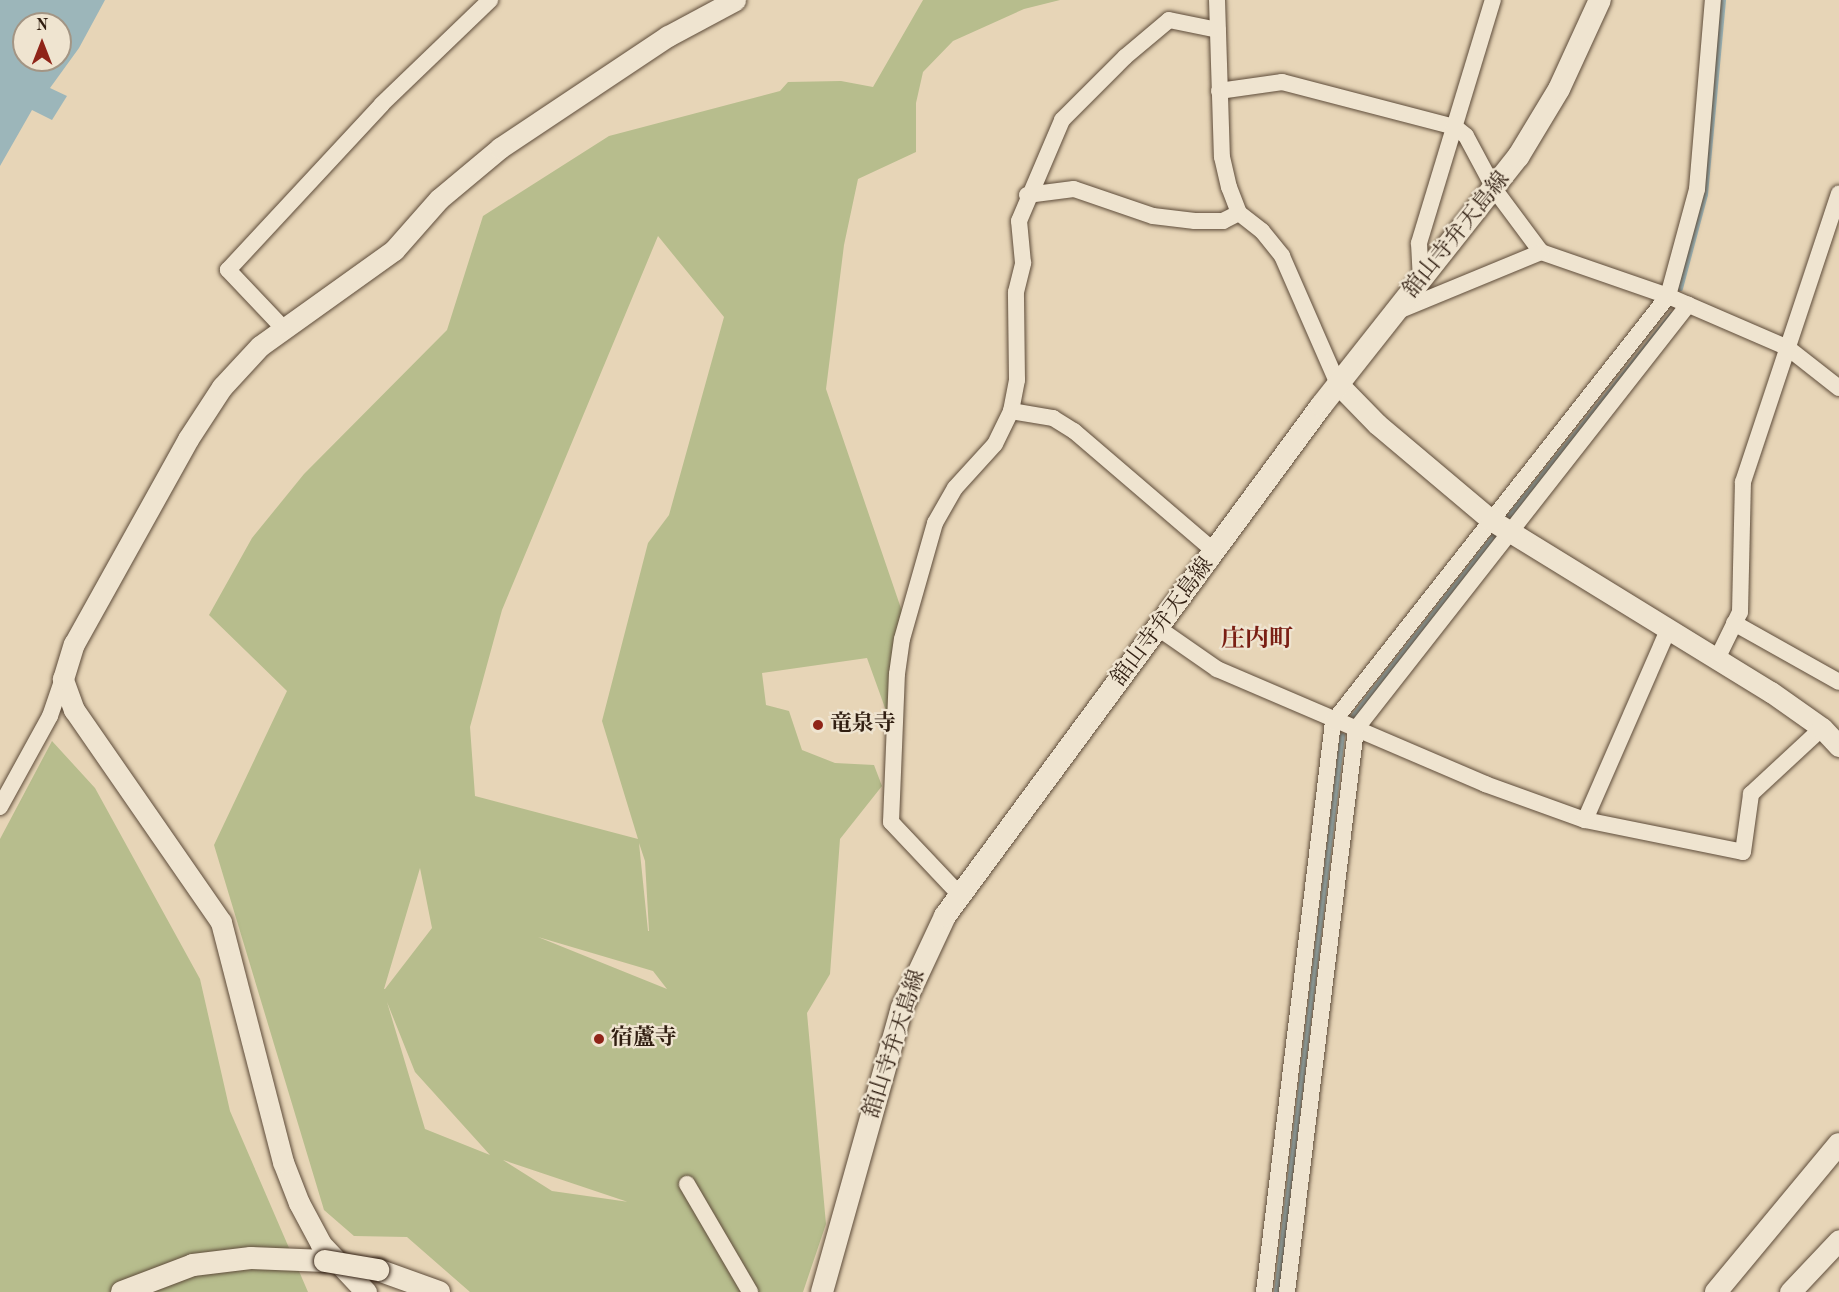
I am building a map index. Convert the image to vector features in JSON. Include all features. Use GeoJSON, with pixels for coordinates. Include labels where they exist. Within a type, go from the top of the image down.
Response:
{"type":"FeatureCollection","features":[{"type":"Feature","properties":{"kind":"main road","name":"舘山寺弁天島線"},"geometry":{"type":"LineString","coordinates":[[822,1292],[903,1008],[921,961],[959,894],[1338,384],[1495,190],[1559,89],[1600,0]]}},
{"type":"Feature","properties":{"kind":"main road"},"geometry":{"type":"LineString","coordinates":[[1716,1292],[1839,1144]]}},
{"type":"Feature","properties":{"kind":"main road"},"geometry":{"type":"LineString","coordinates":[[122,1292],[194,1265],[251,1258],[325,1260],[378,1270],[439,1292]]}},
{"type":"Feature","properties":{"kind":"street"},"geometry":{"type":"LineString","coordinates":[[285,330],[228,270],[382,104],[490,0]]}},
{"type":"Feature","properties":{"kind":"street"},"geometry":{"type":"LineString","coordinates":[[0,807],[50,716],[74,644],[222,387],[260,346],[394,250],[439,200],[501,148],[668,36],[735,0]]}},
{"type":"Feature","properties":{"kind":"street"},"geometry":{"type":"LineString","coordinates":[[1217,0],[1222,157],[1239,213],[1262,231],[1282,256],[1338,384],[1377,424],[1501,527],[1717,659],[1822,728],[1839,745]]}},
{"type":"Feature","properties":{"kind":"street"},"geometry":{"type":"LineString","coordinates":[[1421,280],[1419,243],[1493,0]]}},
{"type":"Feature","properties":{"kind":"street"},"geometry":{"type":"LineString","coordinates":[[1287,1292],[1356,729],[1668,296],[1697,189],[1713,0]]}},
{"type":"Feature","properties":{"kind":"street"},"geometry":{"type":"LineString","coordinates":[[959,894],[891,822],[897,674],[902,639],[935,523],[955,488],[995,444],[1011,411],[1017,380],[1016,292],[1023,263],[1019,220],[1027,195],[1062,120],[1125,57],[1169,20],[1218,30]]}},
{"type":"Feature","properties":{"kind":"street"},"geometry":{"type":"LineString","coordinates":[[1219,91],[1282,82],[1455,127],[1466,136],[1495,190],[1541,252],[1668,296],[1788,348],[1839,388]]}},
{"type":"Feature","properties":{"kind":"street"},"geometry":{"type":"LineString","coordinates":[[1027,195],[1074,189],[1153,216],[1195,221],[1223,220],[1239,213]]}},
{"type":"Feature","properties":{"kind":"street"},"geometry":{"type":"LineString","coordinates":[[1717,659],[1740,612],[1743,482],[1839,194]]}},
{"type":"Feature","properties":{"kind":"street"},"geometry":{"type":"LineString","coordinates":[[1396,312],[1541,252]]}},
{"type":"Feature","properties":{"kind":"street"},"geometry":{"type":"LineString","coordinates":[[1264,1292],[1333,722],[1688,305]]}},
{"type":"Feature","properties":{"kind":"street"},"geometry":{"type":"LineString","coordinates":[[1011,411],[1053,418],[1074,431],[1215,552]]}},
{"type":"Feature","properties":{"kind":"street"},"geometry":{"type":"LineString","coordinates":[[1734,623],[1839,682]]}},
{"type":"Feature","properties":{"kind":"street"},"geometry":{"type":"LineString","coordinates":[[1158,628],[1217,669],[1333,722],[1356,729],[1585,820],[1743,852],[1751,794],[1822,728]]}},
{"type":"Feature","properties":{"kind":"street"},"geometry":{"type":"LineString","coordinates":[[1585,820],[1668,630]]}},
{"type":"Feature","properties":{"kind":"street"},"geometry":{"type":"LineString","coordinates":[[63,679],[74,710],[221,922],[283,1162],[299,1203],[321,1244],[366,1292]]}},
{"type":"Feature","properties":{"kind":"street"},"geometry":{"type":"LineString","coordinates":[[687,1185],[750,1292]]}},
{"type":"Feature","properties":{"kind":"street"},"geometry":{"type":"LineString","coordinates":[[1790,1292],[1839,1240]]}},
{"type":"Feature","properties":{"kind":"green space"},"geometry":{"type":"Polygon","coordinates":[[[923,0],[1060,0],[1024,9],[953,41],[923,72],[916,103],[916,152],[858,179],[844,245],[826,389],[906,623],[893,730],[867,658],[762,673],[766,705],[789,711],[802,750],[835,763],[874,765],[882,786],[840,839],[830,974],[807,1013],[826,1224],[803,1292],[470,1292],[407,1237],[354,1236],[324,1210],[214,845],[287,691],[209,615],[252,538],[304,474],[447,330],[483,216],[609,136],[780,91],[788,82],[841,81],[873,87],[923,0]],[[658,236],[502,610],[470,727],[475,796],[638,839],[602,721],[648,543],[669,515],[724,317],[658,236]],[[639,843],[648,931],[645,861],[639,843]],[[420,868],[384,989],[432,928],[420,868]],[[538,937],[667,989],[653,971],[538,937]],[[387,1002],[425,1129],[490,1155],[415,1072],[387,1002]],[[503,1160],[552,1191],[627,1202],[503,1160]]]}},
{"type":"Feature","properties":{"kind":"green space"},"geometry":{"type":"Polygon","coordinates":[[[52,741],[95,788],[200,979],[230,1111],[308,1292],[0,1292],[0,839],[52,741]]]}},
{"type":"Feature","properties":{"kind":"water"},"geometry":{"type":"Polygon","coordinates":[[[0,0],[105,0],[72,58],[72,12],[12,12],[12,72],[62,72],[50,88],[67,96],[52,120],[32,110],[0,166],[0,0]]]}},
{"type":"Feature","properties":{"kind":"waterway"},"geometry":{"type":"LineString","coordinates":[[1680,288],[1705,194],[1723,0]]}},
{"type":"Feature","properties":{"kind":"waterway"},"geometry":{"type":"LineString","coordinates":[[1504,522],[1671,314]]}},
{"type":"Feature","properties":{"kind":"waterway"},"geometry":{"type":"LineString","coordinates":[[1351,718],[1499,529]]}},
{"type":"Feature","properties":{"kind":"waterway"},"geometry":{"type":"LineString","coordinates":[[1276,1292],[1342,735]]}},
{"type":"Feature","properties":{"kind":"place","name":"竜泉寺"},"geometry":{"type":"Point","coordinates":[818,725]}},
{"type":"Feature","properties":{"kind":"place","name":"宿蘆寺"},"geometry":{"type":"Point","coordinates":[599,1039]}},
{"type":"Feature","properties":{"kind":"district","name":"庄内町"},"geometry":{"type":"Point","coordinates":[1257,641]}}]}
